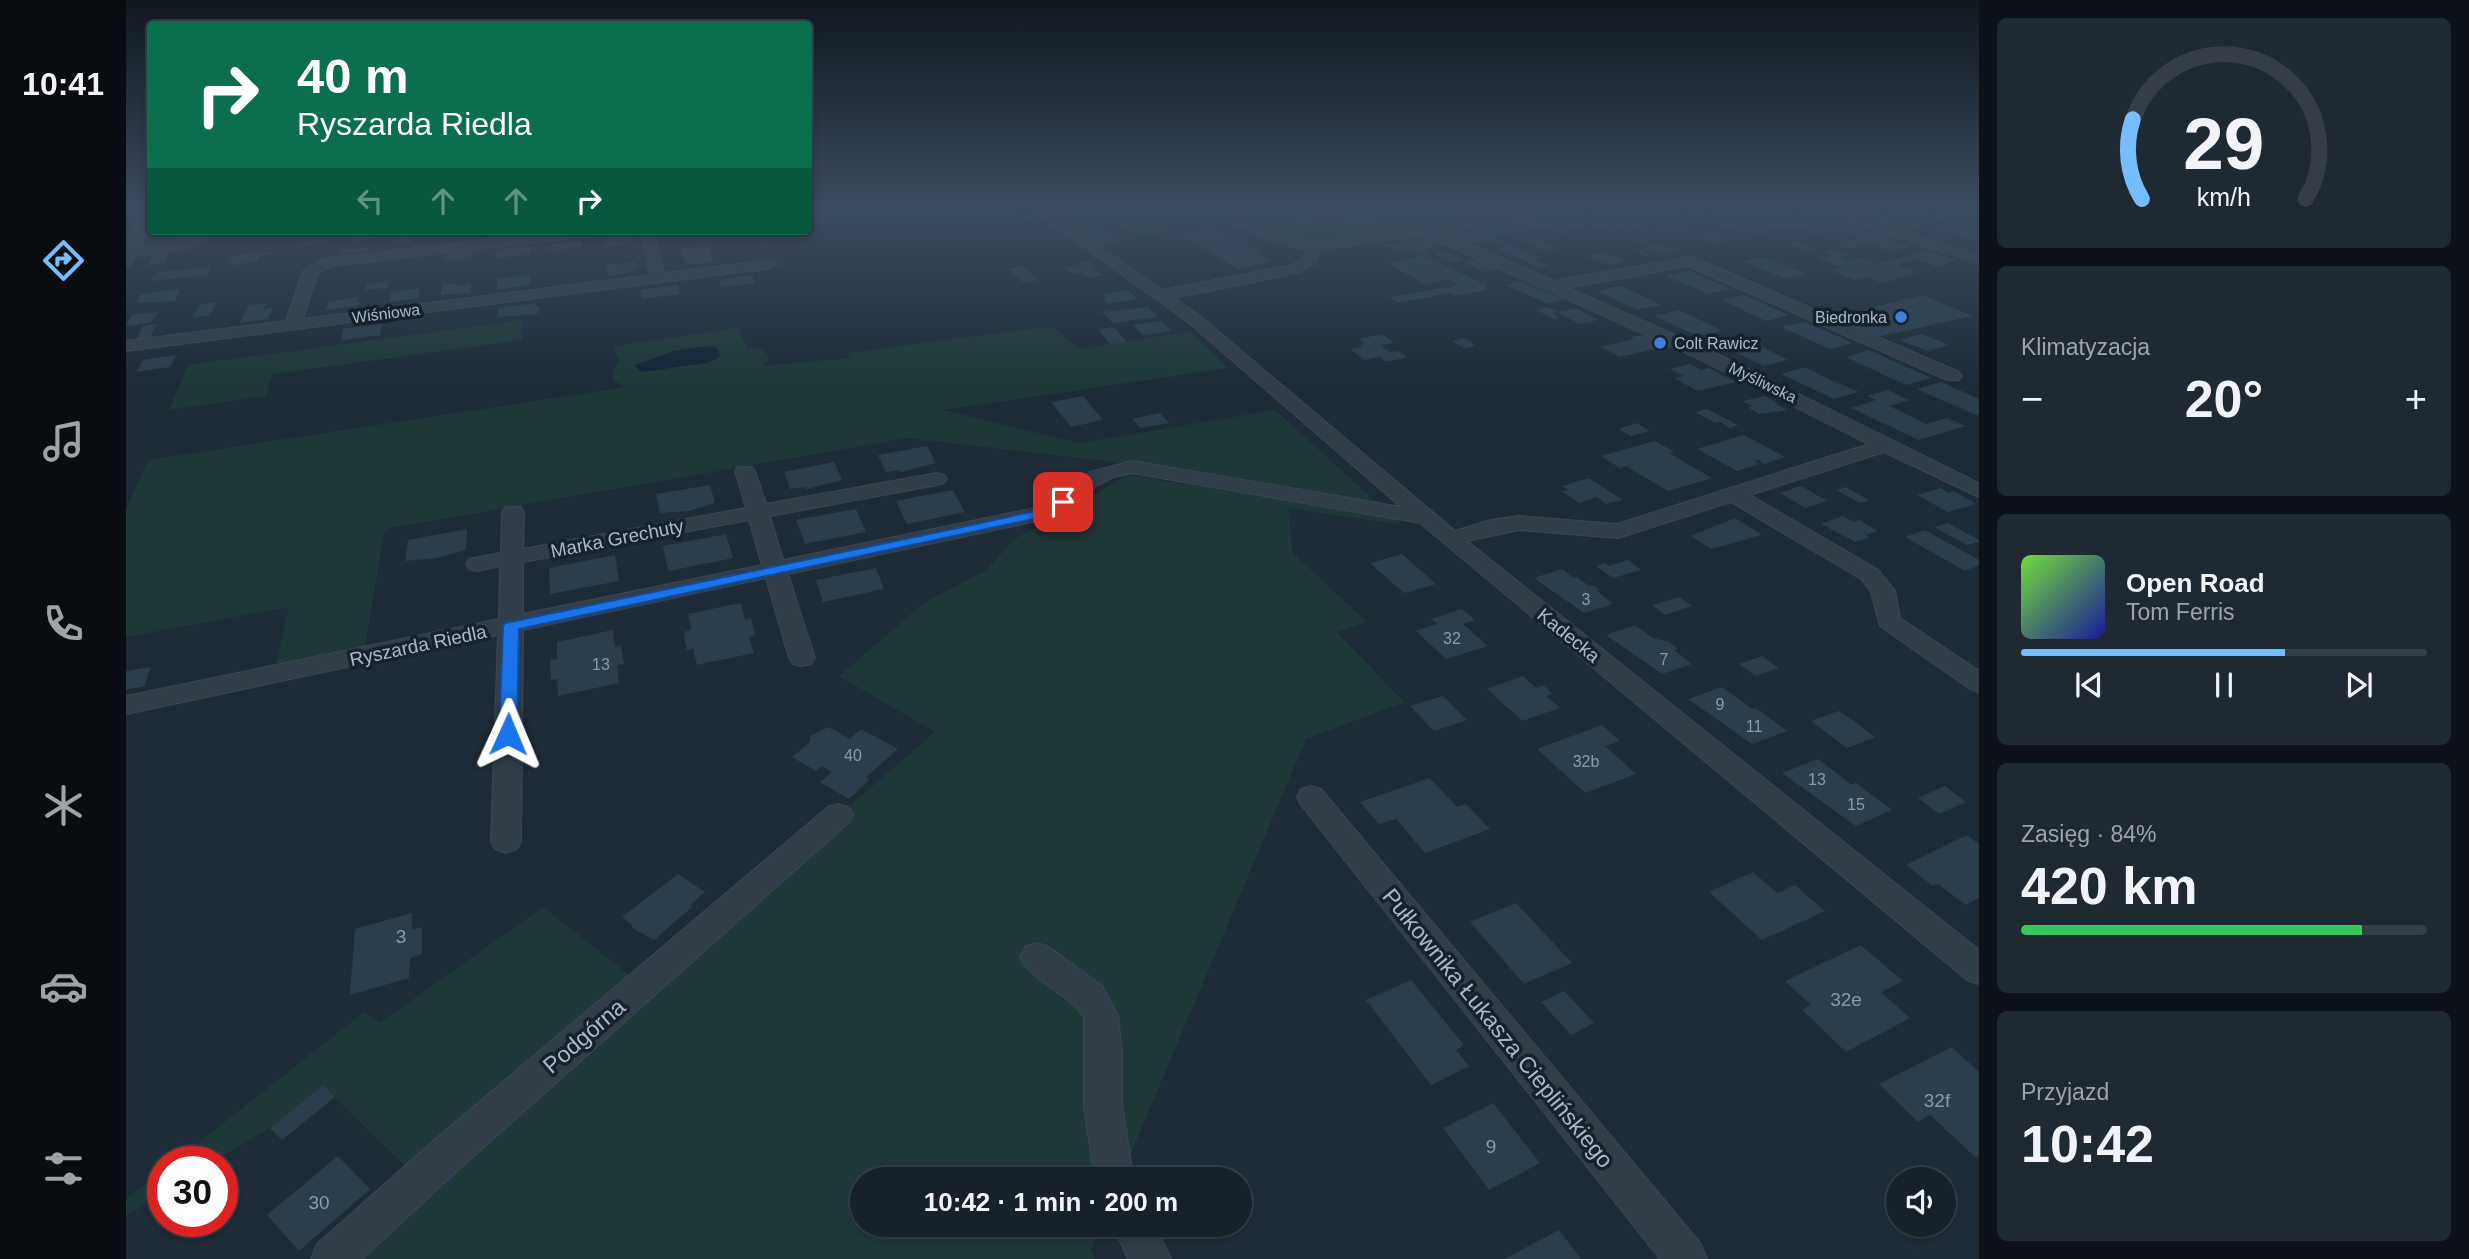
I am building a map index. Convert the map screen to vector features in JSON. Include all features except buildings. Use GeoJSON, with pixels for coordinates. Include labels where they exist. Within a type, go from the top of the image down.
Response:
{"type":"FeatureCollection","features":[{"type":"Feature","properties":{"kind":"street"},"geometry":{"type":"LineString","coordinates":[[293,325],[311,271],[315,267]]}},
{"type":"Feature","properties":{"kind":"street"},"geometry":{"type":"LineString","coordinates":[[655,267],[658,278]]}},
{"type":"Feature","properties":{"kind":"street","name":"Wiśniowa"},"geometry":{"type":"LineString","coordinates":[[126,346],[749,267]]}},
{"type":"Feature","properties":{"kind":"street","name":"Kadecka"},"geometry":{"type":"LineString","coordinates":[[1122,267],[1163,295],[1451,539],[1979,970]]}},
{"type":"Feature","properties":{"kind":"street"},"geometry":{"type":"LineString","coordinates":[[1163,295],[1303,267]]}},
{"type":"Feature","properties":{"kind":"street","name":"Myśliwska"},"geometry":{"type":"LineString","coordinates":[[1510,267],[1702,353],[1979,491]]}},
{"type":"Feature","properties":{"kind":"street"},"geometry":{"type":"LineString","coordinates":[[1554,286],[1658,267]]}},
{"type":"Feature","properties":{"kind":"street"},"geometry":{"type":"LineString","coordinates":[[1702,267],[1954,376]]}},
{"type":"Feature","properties":{"kind":"street"},"geometry":{"type":"LineString","coordinates":[[1451,539],[1491,527],[1519,523],[1618,531],[1888,444]]}},
{"type":"Feature","properties":{"kind":"street","name":"Ryszarda Riedla"},"geometry":{"type":"LineString","coordinates":[[126,705],[1052,511],[1087,481],[1108,470],[1132,467],[1427,518]]}},
{"type":"Feature","properties":{"kind":"street"},"geometry":{"type":"LineString","coordinates":[[745,471],[802,658]]}},
{"type":"Feature","properties":{"kind":"street","name":"Marka Grechuty"},"geometry":{"type":"LineString","coordinates":[[477,564],[937,479]]}},
{"type":"Feature","properties":{"kind":"street"},"geometry":{"type":"LineString","coordinates":[[1733,494],[1869,574],[1883,591],[1889,621],[1979,682]]}},
{"type":"Feature","properties":{"kind":"street"},"geometry":{"type":"LineString","coordinates":[[506,841],[513,512]]}},
{"type":"Feature","properties":{"kind":"street","name":"Pułkownika Łukasza Cieplińskiego"},"geometry":{"type":"LineString","coordinates":[[1311,797],[1686,1259]]}},
{"type":"Feature","properties":{"kind":"street","name":"Podgórna"},"geometry":{"type":"LineString","coordinates":[[332,1259],[455,1147],[838,815]]}},
{"type":"Feature","properties":{"kind":"street"},"geometry":{"type":"LineString","coordinates":[[1037,957],[1090,997],[1101,1016],[1104,1054],[1103,1106],[1113,1167]]}},
{"type":"Feature","properties":{"kind":"street"},"geometry":{"type":"LineString","coordinates":[[1139,1237],[1150,1259]]}},
{"type":"Feature","properties":{"kind":"green space"},"geometry":{"type":"Polygon","coordinates":[[[523,320],[522,340],[273,374],[266,396],[169,410],[188,365],[523,320]]]}},
{"type":"Feature","properties":{"kind":"green space"},"geometry":{"type":"Polygon","coordinates":[[[1053,326],[1079,349],[1190,331],[1228,368],[943,410],[1079,443],[1275,410],[1372,498],[1360,503],[1132,464],[907,438],[385,529],[363,656],[273,675],[289,607],[126,637],[126,510],[148,460],[626,387],[612,380],[614,369],[620,362],[614,346],[738,328],[748,349],[761,347],[770,358],[762,366],[850,358],[847,353],[1053,326]]]}},
{"type":"Feature","properties":{"kind":"green space"},"geometry":{"type":"Polygon","coordinates":[[[1127,475],[1392,516],[1402,525],[1288,508],[1293,553],[1367,622],[1337,632],[1404,702],[1306,739],[1125,1167],[850,1167],[850,1237],[1096,1237],[1091,1249],[1095,1259],[332,1259],[419,1180],[323,1085],[270,1128],[238,1147],[194,1146],[364,1012],[380,1023],[543,907],[642,985],[935,732],[839,676],[925,602],[987,570],[1014,539],[1066,513],[1127,475]]]}},
{"type":"Feature","properties":{"kind":"green space"},"geometry":{"type":"Polygon","coordinates":[[[147,1183],[147,1203],[126,1216],[126,1199],[147,1183]]]}},
{"type":"Feature","properties":{"kind":"water"},"geometry":{"type":"Polygon","coordinates":[[[707,346],[718,348],[720,357],[707,363],[641,372],[635,365],[673,351],[707,346]]]}},
{"type":"Feature","properties":{"kind":"place","name":"Biedronka"},"geometry":{"type":"Point","coordinates":[1901,317]}},
{"type":"Feature","properties":{"kind":"place","name":"Colt Rawicz"},"geometry":{"type":"Point","coordinates":[1660,343]}},
{"type":"Feature","properties":{"kind":"route"},"geometry":{"type":"LineString","coordinates":[[508,734],[511,626],[972,530],[1052,511],[1063,502]]}}]}
